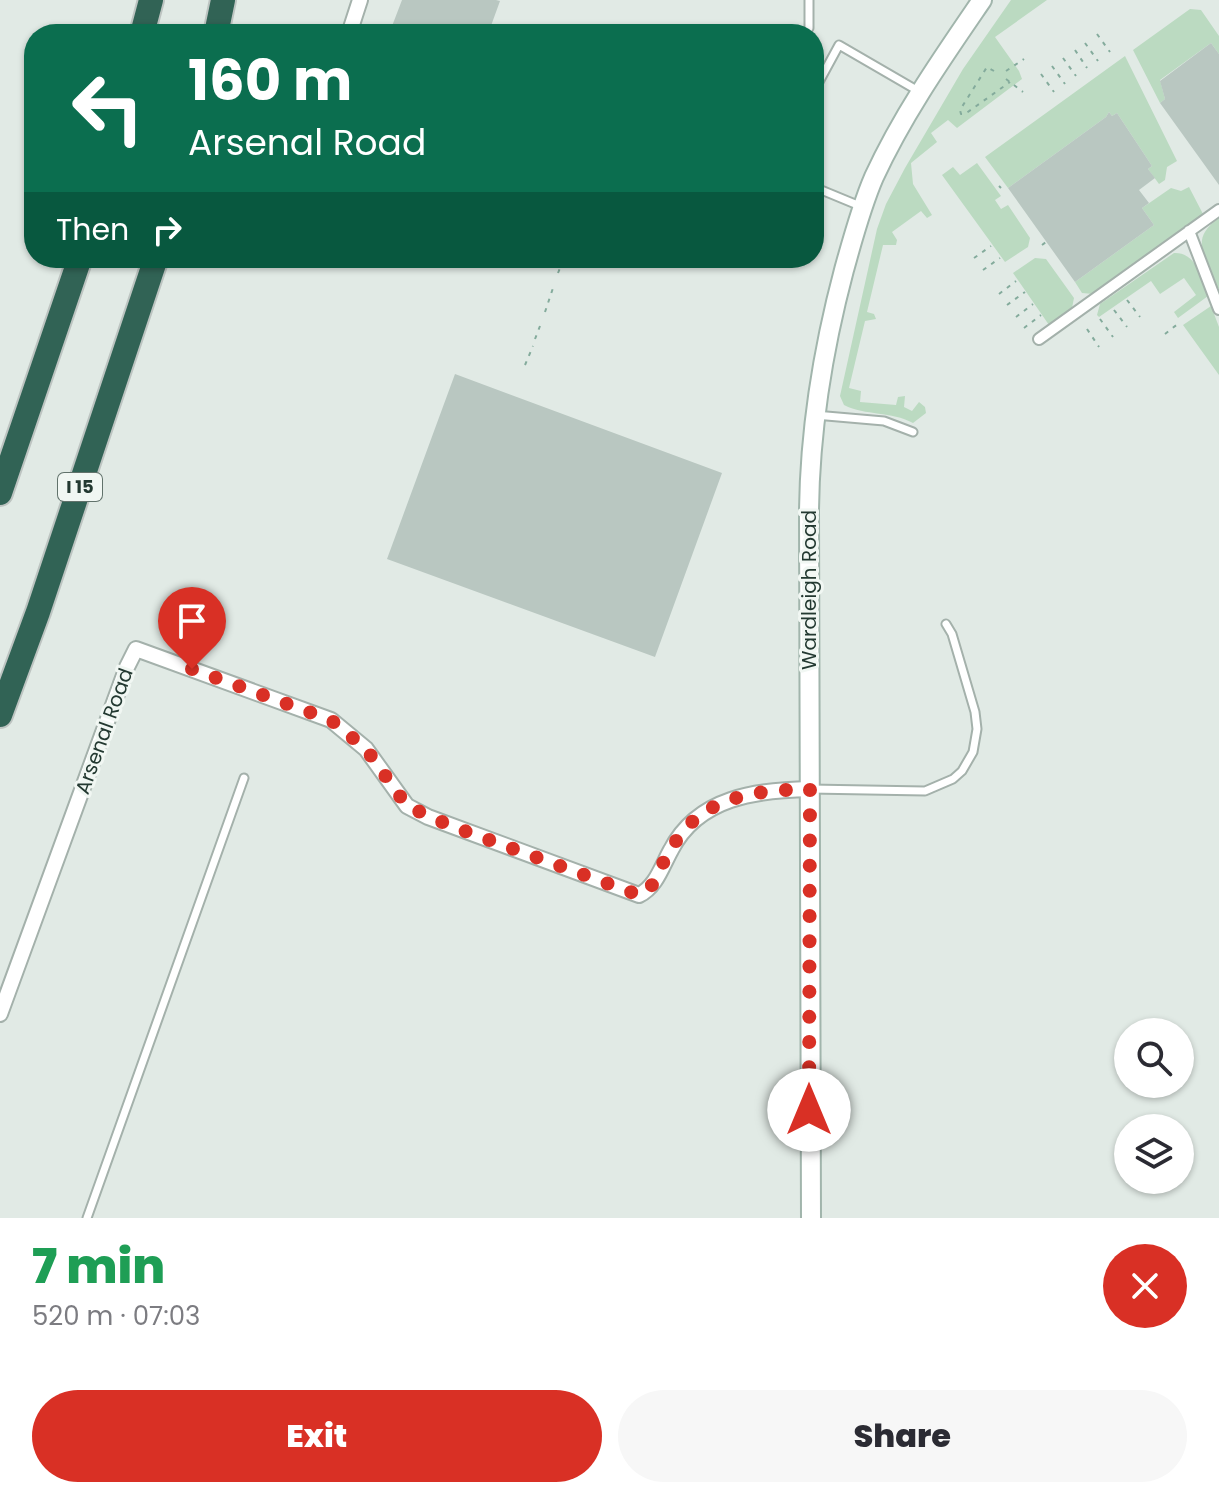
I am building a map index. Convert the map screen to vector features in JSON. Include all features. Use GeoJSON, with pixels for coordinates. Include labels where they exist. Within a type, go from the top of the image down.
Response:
{"type":"FeatureCollection","features":[{"type":"Feature","properties":{"kind":"highway"},"geometry":{"type":"LineString","coordinates":[[131,24],[134,0]]}},
{"type":"Feature","properties":{"kind":"highway"},"geometry":{"type":"LineString","coordinates":[[145,24],[151,0]]}},
{"type":"Feature","properties":{"kind":"highway"},"geometry":{"type":"LineString","coordinates":[[218,24],[223,0]]}},
{"type":"Feature","properties":{"kind":"highway"},"geometry":{"type":"LineString","coordinates":[[0,493],[77,268]]}},
{"type":"Feature","properties":{"kind":"highway","name":"I 15"},"geometry":{"type":"LineString","coordinates":[[0,715],[38,612],[153,268]]}},
{"type":"Feature","properties":{"kind":"main road","name":"Wardleigh Road"},"geometry":{"type":"LineString","coordinates":[[811,1218],[809,498],[813,414],[835,301],[862,207],[884,157],[921,92],[982,0]]}},
{"type":"Feature","properties":{"kind":"street"},"geometry":{"type":"LineString","coordinates":[[352,24],[360,0]]}},
{"type":"Feature","properties":{"kind":"street"},"geometry":{"type":"LineString","coordinates":[[1039,339],[1219,210]]}},
{"type":"Feature","properties":{"kind":"street"},"geometry":{"type":"LineString","coordinates":[[1189,231],[1219,309]]}},
{"type":"Feature","properties":{"kind":"street","name":"Arsenal Road"},"geometry":{"type":"LineString","coordinates":[[0,1014],[136,649],[331,720],[366,749],[407,806],[428,817],[639,895],[648,891],[676,840],[699,816],[726,801],[750,793],[810,789]]}},
{"type":"Feature","properties":{"kind":"lane"},"geometry":{"type":"LineString","coordinates":[[809,0],[809,24]]}},
{"type":"Feature","properties":{"kind":"lane"},"geometry":{"type":"LineString","coordinates":[[824,73],[839,45],[921,92]]}},
{"type":"Feature","properties":{"kind":"lane"},"geometry":{"type":"LineString","coordinates":[[824,191],[862,207]]}},
{"type":"Feature","properties":{"kind":"lane"},"geometry":{"type":"LineString","coordinates":[[813,414],[884,421],[913,432]]}},
{"type":"Feature","properties":{"kind":"lane"},"geometry":{"type":"LineString","coordinates":[[810,789],[925,791],[953,779],[962,771],[976,743],[975,712],[952,634],[946,624]]}},
{"type":"Feature","properties":{"kind":"lane"},"geometry":{"type":"LineString","coordinates":[[87,1218],[244,778]]}},
{"type":"Feature","properties":{"kind":"path"},"geometry":{"type":"LineString","coordinates":[[1097,34],[1110,52]]}},
{"type":"Feature","properties":{"kind":"path"},"geometry":{"type":"LineString","coordinates":[[1085,43],[1098,61]]}},
{"type":"Feature","properties":{"kind":"path"},"geometry":{"type":"LineString","coordinates":[[1075,50],[1087,68]]}},
{"type":"Feature","properties":{"kind":"path"},"geometry":{"type":"LineString","coordinates":[[1063,58],[1076,76]]}},
{"type":"Feature","properties":{"kind":"path"},"geometry":{"type":"LineString","coordinates":[[1006,71],[1024,59]]}},
{"type":"Feature","properties":{"kind":"path"},"geometry":{"type":"LineString","coordinates":[[1052,66],[1065,84]]}},
{"type":"Feature","properties":{"kind":"path"},"geometry":{"type":"LineString","coordinates":[[994,71],[987,67],[960,110],[961,114],[1010,82]]}},
{"type":"Feature","properties":{"kind":"path"},"geometry":{"type":"LineString","coordinates":[[1041,74],[1054,92]]}},
{"type":"Feature","properties":{"kind":"path"},"geometry":{"type":"LineString","coordinates":[[1006,79],[1023,92]]}},
{"type":"Feature","properties":{"kind":"path"},"geometry":{"type":"LineString","coordinates":[[1042,245],[1046,242]]}},
{"type":"Feature","properties":{"kind":"path"},"geometry":{"type":"LineString","coordinates":[[974,258],[991,246]]}},
{"type":"Feature","properties":{"kind":"path"},"geometry":{"type":"LineString","coordinates":[[983,270],[1000,258]]}},
{"type":"Feature","properties":{"kind":"path"},"geometry":{"type":"LineString","coordinates":[[558,273],[560,268]]}},
{"type":"Feature","properties":{"kind":"path"},"geometry":{"type":"LineString","coordinates":[[999,294],[1016,281]]}},
{"type":"Feature","properties":{"kind":"path"},"geometry":{"type":"LineString","coordinates":[[545,312],[553,288]]}},
{"type":"Feature","properties":{"kind":"path"},"geometry":{"type":"LineString","coordinates":[[1007,305],[1025,292]]}},
{"type":"Feature","properties":{"kind":"path"},"geometry":{"type":"LineString","coordinates":[[1127,300],[1140,317]]}},
{"type":"Feature","properties":{"kind":"path"},"geometry":{"type":"LineString","coordinates":[[1016,317],[1033,304]]}},
{"type":"Feature","properties":{"kind":"path"},"geometry":{"type":"LineString","coordinates":[[1114,310],[1127,327]]}},
{"type":"Feature","properties":{"kind":"path"},"geometry":{"type":"LineString","coordinates":[[1024,328],[1041,315]]}},
{"type":"Feature","properties":{"kind":"path"},"geometry":{"type":"LineString","coordinates":[[1100,319],[1113,337]]}},
{"type":"Feature","properties":{"kind":"path"},"geometry":{"type":"LineString","coordinates":[[1165,334],[1179,323]]}},
{"type":"Feature","properties":{"kind":"path"},"geometry":{"type":"LineString","coordinates":[[535,339],[540,326]]}},
{"type":"Feature","properties":{"kind":"path"},"geometry":{"type":"LineString","coordinates":[[1087,329],[1099,347]]}},
{"type":"Feature","properties":{"kind":"path"},"geometry":{"type":"LineString","coordinates":[[525,365],[533,346]]}},
{"type":"Feature","properties":{"kind":"green space"},"geometry":{"type":"Polygon","coordinates":[[[1011,0],[1047,0],[995,37],[1022,79],[957,128],[948,120],[931,133],[937,142],[911,163],[913,184],[932,215],[927,218],[921,211],[892,232],[897,240],[896,245],[883,245],[867,312],[874,314],[876,319],[865,321],[849,388],[861,391],[860,402],[896,405],[898,397],[905,396],[904,407],[912,411],[919,402],[926,413],[913,423],[844,405],[840,396],[877,229],[886,204],[963,69],[1011,0]]]}},
{"type":"Feature","properties":{"kind":"green space"},"geometry":{"type":"Polygon","coordinates":[[[1190,9],[1201,10],[1219,36],[1219,54],[1211,43],[1160,80],[1165,99],[1160,103],[1133,50],[1190,9]]]}},
{"type":"Feature","properties":{"kind":"green space"},"geometry":{"type":"Polygon","coordinates":[[[1125,56],[1177,161],[1167,167],[1165,180],[1159,184],[1148,169],[1152,166],[1117,113],[1112,116],[1109,112],[1008,188],[985,157],[1125,56]]]}},
{"type":"Feature","properties":{"kind":"green space"},"geometry":{"type":"Polygon","coordinates":[[[977,163],[1001,196],[995,200],[1001,209],[1008,205],[1030,238],[1028,247],[1005,262],[942,175],[953,167],[960,175],[977,163]]]}},
{"type":"Feature","properties":{"kind":"green space"},"geometry":{"type":"Polygon","coordinates":[[[1189,187],[1203,214],[1093,294],[1082,293],[1075,282],[1154,225],[1142,208],[1171,188],[1181,191],[1189,187]]]}},
{"type":"Feature","properties":{"kind":"green space"},"geometry":{"type":"Polygon","coordinates":[[[1219,218],[1218,289],[1202,242],[1209,226],[1219,218]]]}},
{"type":"Feature","properties":{"kind":"green space"},"geometry":{"type":"Polygon","coordinates":[[[1174,253],[1182,254],[1193,262],[1208,296],[1178,318],[1174,312],[1196,295],[1184,278],[1160,294],[1151,281],[1099,317],[1097,315],[1100,304],[1174,253]]]}},
{"type":"Feature","properties":{"kind":"green space"},"geometry":{"type":"Polygon","coordinates":[[[1035,258],[1046,259],[1074,298],[1072,308],[1049,325],[1013,273],[1035,258]]]}},
{"type":"Feature","properties":{"kind":"green space"},"geometry":{"type":"Polygon","coordinates":[[[1211,306],[1219,327],[1219,375],[1183,325],[1211,306]]]}},
{"type":"Feature","properties":{"kind":"building"},"geometry":{"type":"Polygon","coordinates":[[[402,0],[500,1],[492,24],[393,24],[402,0]]]}},
{"type":"Feature","properties":{"kind":"building"},"geometry":{"type":"Polygon","coordinates":[[[1211,43],[1219,54],[1219,185],[1160,103],[1165,99],[1160,81],[1211,43]]]}},
{"type":"Feature","properties":{"kind":"building"},"geometry":{"type":"Polygon","coordinates":[[[1109,112],[1112,116],[1117,113],[1152,166],[1148,169],[1155,178],[1139,190],[1149,203],[1142,208],[1154,225],[1075,282],[1008,188],[1109,112]]]}},
{"type":"Feature","properties":{"kind":"building"},"geometry":{"type":"Polygon","coordinates":[[[455,374],[722,473],[655,657],[387,559],[455,374]]]}},
{"type":"Feature","properties":{"kind":"route"},"geometry":{"type":"LineString","coordinates":[[192,669],[331,720],[366,749],[407,806],[428,817],[639,895],[648,891],[676,840],[699,816],[726,801],[750,793],[810,789],[809,1110]]}}]}
